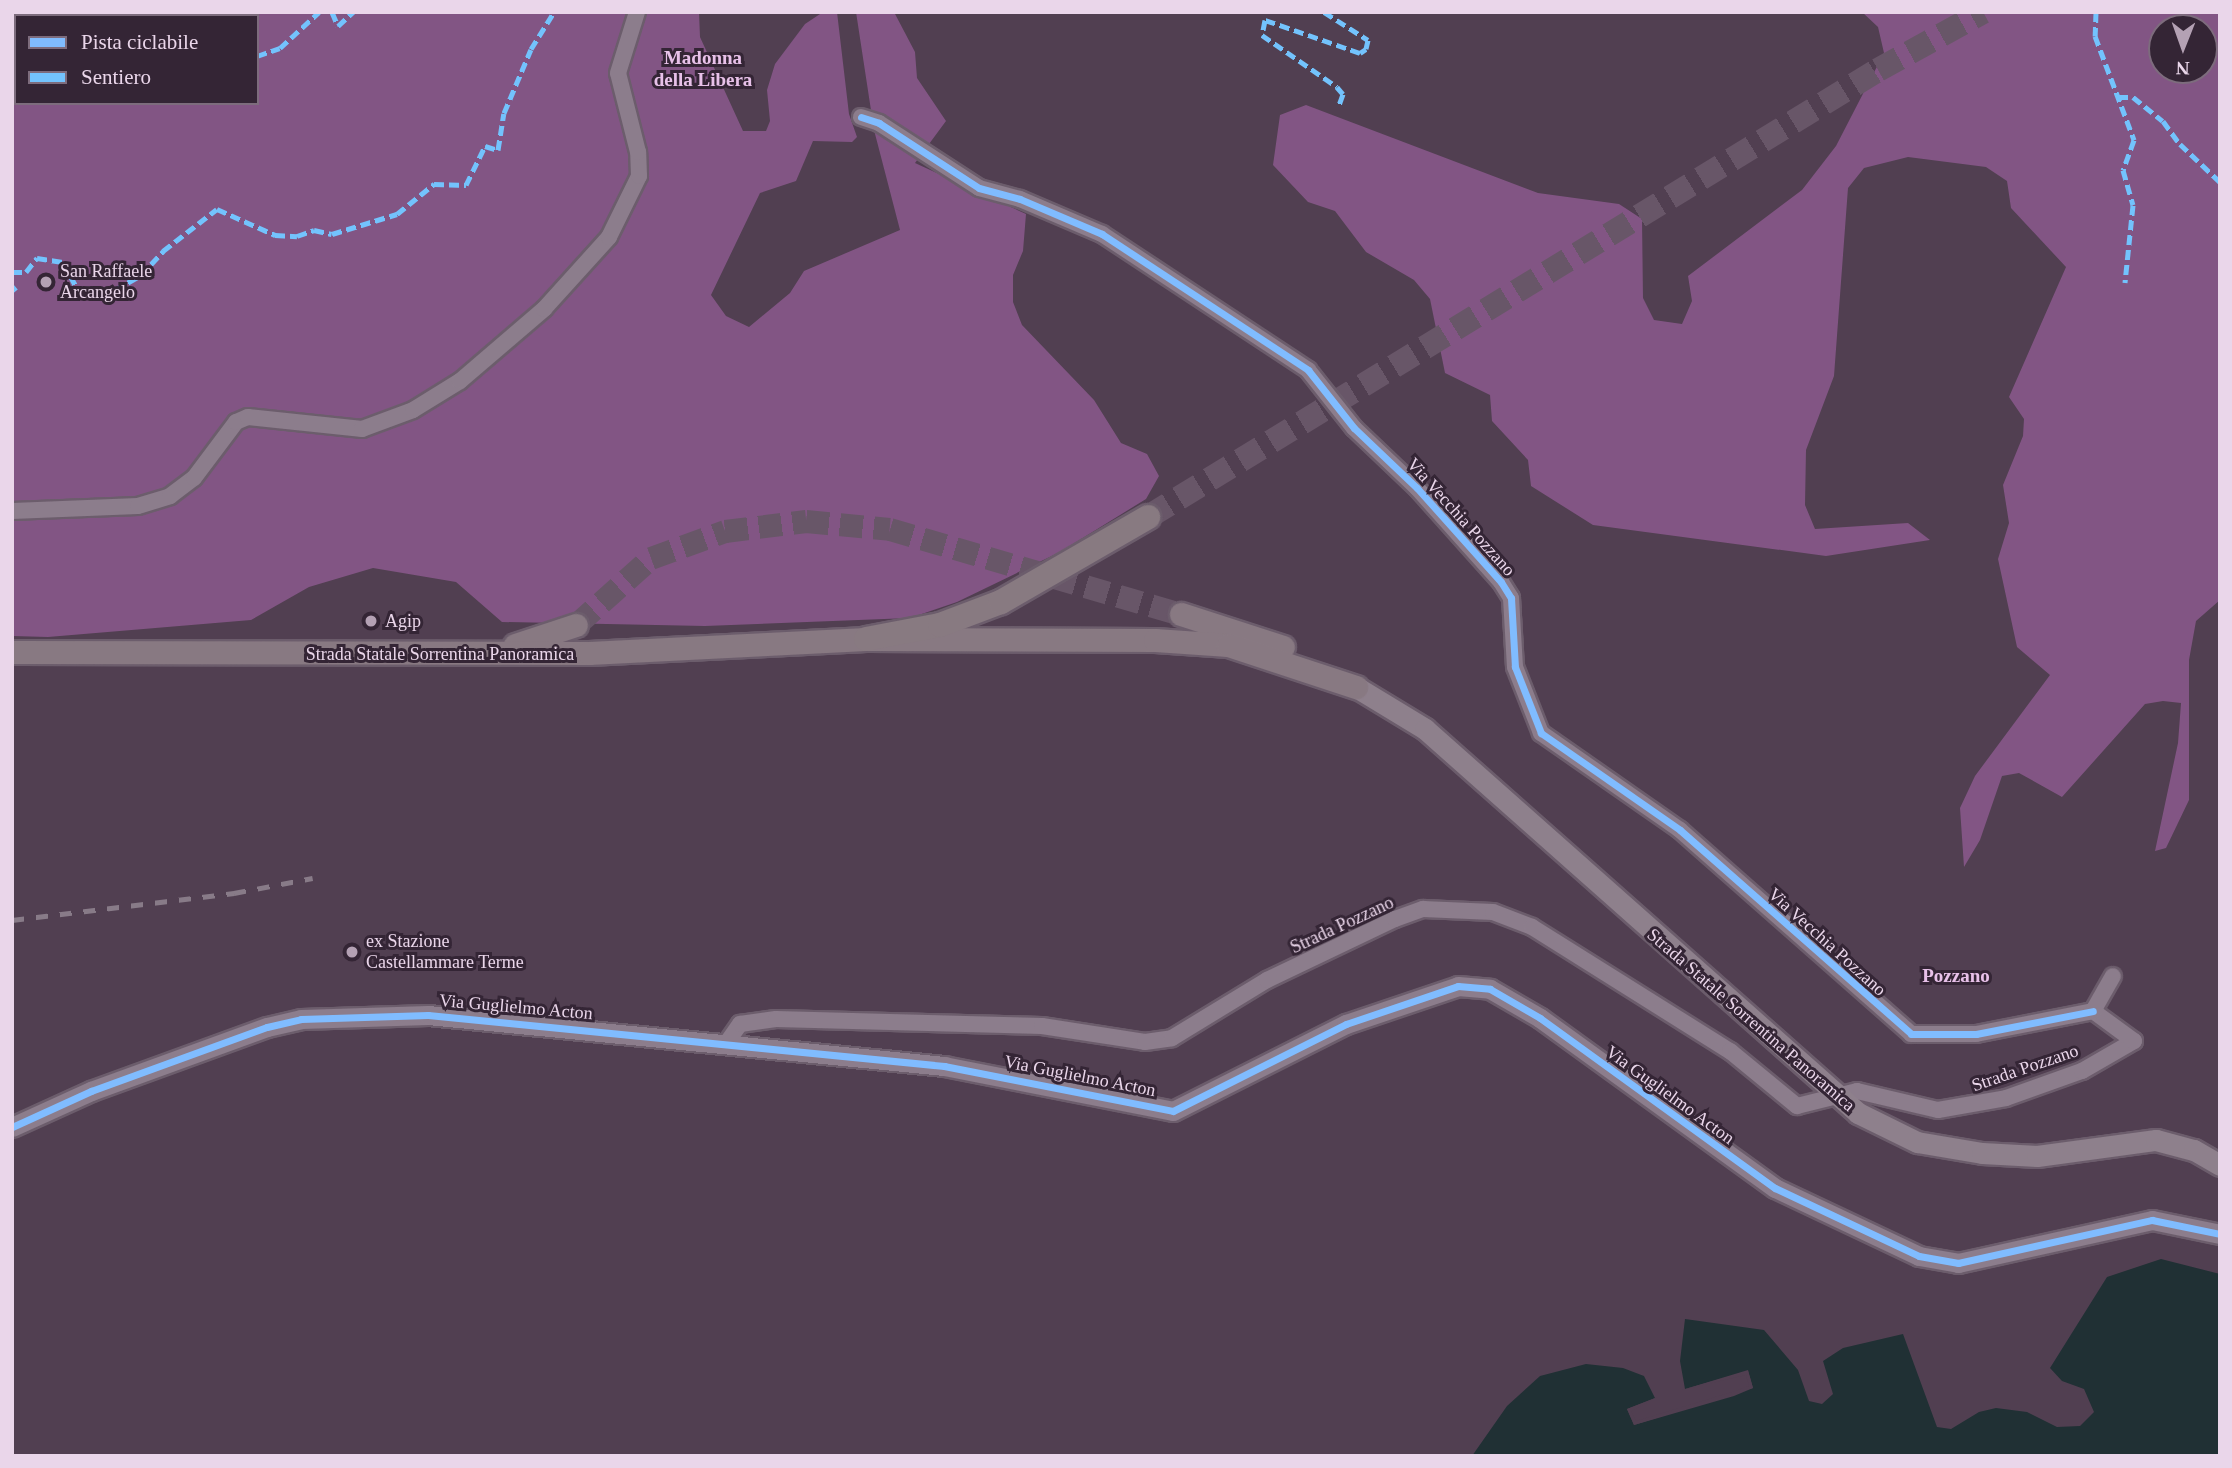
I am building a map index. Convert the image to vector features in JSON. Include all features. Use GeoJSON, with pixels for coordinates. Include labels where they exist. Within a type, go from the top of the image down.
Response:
{"type":"FeatureCollection","features":[{"type":"Feature","properties":{"kind":"highway"},"geometry":{"type":"LineString","coordinates":[[866,639],[940,625],[1001,602],[1148,517]]}},
{"type":"Feature","properties":{"kind":"main road"},"geometry":{"type":"LineString","coordinates":[[1181,614],[1293,651],[1356,687]]}},
{"type":"Feature","properties":{"kind":"main road"},"geometry":{"type":"LineString","coordinates":[[478,654],[559,633],[576,625]]}},
{"type":"Feature","properties":{"kind":"main road","name":"Strada Statale Sorrentina Panoramica"},"geometry":{"type":"LineString","coordinates":[[12,652],[478,654],[660,651],[866,639],[1189,641],[1270,656],[1356,687],[1425,729],[1858,1113],[1917,1142],[1982,1153],[2037,1156],[2156,1140],[2194,1150],[2220,1165]]}},
{"type":"Feature","properties":{"kind":"street"},"geometry":{"type":"LineString","coordinates":[[12,511],[138,506],[170,496],[194,478],[236,422],[248,417],[362,429],[413,410],[460,381],[544,309],[609,237],[639,176],[638,152],[618,73],[637,12]]}},
{"type":"Feature","properties":{"kind":"street","name":"Via Vecchia Pozzano"},"geometry":{"type":"LineString","coordinates":[[861,117],[879,123],[979,188],[1020,199],[1102,234],[1308,370],[1354,428],[1418,488],[1502,582],[1511,598],[1515,667],[1541,733],[1680,830],[1911,1034],[1976,1034],[2093,1011]]}},
{"type":"Feature","properties":{"kind":"street","name":"Strada Pozzano"},"geometry":{"type":"LineString","coordinates":[[728,1041],[740,1024],[776,1019],[1042,1026],[1145,1042],[1172,1038],[1267,980],[1395,919],[1423,909],[1479,912],[1532,927],[1730,1051],[1789,1102],[1811,1106],[1835,1094],[1857,1091],[1938,1110],[1977,1106],[2082,1071],[2134,1041],[2093,1011]]}},
{"type":"Feature","properties":{"kind":"street"},"geometry":{"type":"LineString","coordinates":[[2093,1011],[2113,976]]}},
{"type":"Feature","properties":{"kind":"street","name":"Via Guglielmo Acton"},"geometry":{"type":"LineString","coordinates":[[12,1127],[91,1091],[301,1019],[428,1015],[728,1041],[944,1066],[1173,1111],[1385,1007],[1458,986],[1490,989],[1540,1018],[1774,1188],[1919,1256],[1958,1263],[2152,1220],[2220,1234]]}},
{"type":"Feature","properties":{"kind":"shaded area"},"geometry":{"type":"Polygon","coordinates":[[[12,12],[699,12],[700,37],[743,131],[766,131],[770,121],[767,90],[775,64],[805,24],[823,12],[837,12],[849,114],[857,137],[852,142],[813,141],[796,181],[760,193],[711,295],[726,316],[749,327],[790,293],[804,271],[900,230],[874,130],[856,12],[894,12],[915,52],[917,78],[946,121],[915,163],[1026,214],[1023,251],[1013,275],[1013,302],[1022,325],[1094,400],[1121,443],[1147,454],[1159,476],[1146,499],[1060,552],[957,602],[910,618],[705,626],[502,622],[456,582],[373,568],[309,587],[251,620],[48,637],[12,636],[12,12]]]}},
{"type":"Feature","properties":{"kind":"shaded area"},"geometry":{"type":"Polygon","coordinates":[[[1862,12],[2220,12],[2220,600],[2196,621],[2189,660],[2189,800],[2166,848],[2155,851],[2178,743],[2181,703],[2163,701],[2145,704],[2062,797],[2019,773],[2002,776],[1980,840],[1964,867],[1960,808],[1975,776],[2050,675],[2017,647],[1998,559],[2009,523],[2003,485],[2023,436],[2024,419],[2009,397],[2066,267],[2011,208],[2007,181],[1986,167],[1908,157],[1864,168],[1848,188],[1834,376],[1806,450],[1805,505],[1815,529],[1908,523],[1930,540],[1826,556],[1593,525],[1531,486],[1528,460],[1492,421],[1490,395],[1445,373],[1430,299],[1414,280],[1366,252],[1335,211],[1308,202],[1273,165],[1280,115],[1306,105],[1538,193],[1619,204],[1642,219],[1643,298],[1654,320],[1682,324],[1692,301],[1688,276],[1802,190],[1836,146],[1884,53],[1878,27],[1862,12]]]}},
{"type":"Feature","properties":{"kind":"shaded area"},"geometry":{"type":"Polygon","coordinates":[[[2161,1259],[2220,1274],[2220,1456],[1472,1456],[1507,1406],[1540,1376],[1586,1364],[1623,1368],[1644,1376],[1655,1398],[1627,1409],[1634,1425],[1753,1388],[1748,1371],[1685,1389],[1680,1361],[1685,1319],[1764,1330],[1798,1370],[1809,1401],[1822,1404],[1833,1394],[1823,1361],[1843,1348],[1903,1334],[1937,1427],[1951,1429],[1979,1412],[1996,1408],[2027,1412],[2057,1427],[2080,1426],[2094,1412],[2084,1389],[2062,1381],[2050,1368],[2107,1277],[2161,1259]]]}},
{"type":"Feature","properties":{"kind":"pier"},"geometry":{"type":"Polygon","coordinates":[[[1748,1370],[1753,1388],[1734,1396],[1634,1425],[1627,1409],[1658,1397],[1631,1411],[1636,1421],[1732,1392],[1749,1386],[1746,1375],[1682,1390],[1748,1370]]]}},
{"type":"Feature","properties":{"kind":"tunnel"},"geometry":{"type":"LineString","coordinates":[[1148,517],[1878,70],[1983,12]]}},
{"type":"Feature","properties":{"kind":"tunnel"},"geometry":{"type":"LineString","coordinates":[[576,625],[651,558],[725,531],[806,521],[890,529],[1181,614]]}},
{"type":"Feature","properties":{"kind":"railway"},"geometry":{"type":"LineString","coordinates":[[12,920],[234,893],[313,878]]}},
{"type":"Feature","properties":{"kind":"marked path"},"geometry":{"type":"LineString","coordinates":[[259,55],[280,48],[319,12]]}},
{"type":"Feature","properties":{"kind":"marked path"},"geometry":{"type":"LineString","coordinates":[[332,12],[338,26],[353,12]]}},
{"type":"Feature","properties":{"kind":"marked path"},"geometry":{"type":"LineString","coordinates":[[12,272],[26,272],[37,258],[63,262],[80,294],[115,290],[141,275],[163,251],[217,209],[275,235],[297,236],[314,230],[332,234],[397,214],[434,184],[466,185],[485,146],[498,150],[504,113],[531,49],[554,12]]}},
{"type":"Feature","properties":{"kind":"marked path"},"geometry":{"type":"LineString","coordinates":[[1324,12],[1368,40],[1366,49],[1360,53],[1265,20],[1262,35],[1337,87],[1343,94],[1339,105]]}},
{"type":"Feature","properties":{"kind":"marked path"},"geometry":{"type":"LineString","coordinates":[[2096,12],[2095,36],[2134,140],[2123,170],[2133,205],[2125,283]]}},
{"type":"Feature","properties":{"kind":"marked path"},"geometry":{"type":"LineString","coordinates":[[2118,97],[2133,97],[2163,121],[2180,144],[2220,182]]}},
{"type":"Feature","properties":{"kind":"marked path"},"geometry":{"type":"LineString","coordinates":[[12,286],[16,291]]}},
{"type":"Feature","properties":{"kind":"cycle path"},"geometry":{"type":"LineString","coordinates":[[861,117],[879,123],[979,188],[1020,199],[1102,234],[1308,370],[1354,428],[1417,488],[1501,582],[1511,598],[1515,667],[1541,733],[1680,830],[1911,1034],[1976,1034],[2093,1011]]}},
{"type":"Feature","properties":{"kind":"cycle path"},"geometry":{"type":"LineString","coordinates":[[12,1127],[91,1091],[267,1027],[301,1019],[428,1015],[944,1066],[1173,1111],[1346,1024],[1458,986],[1490,989],[1540,1018],[1775,1188],[1919,1256],[1958,1263],[2152,1220],[2220,1234]]}},
{"type":"Feature","properties":{"kind":"place","name":"San Raffaele Arcangelo"},"geometry":{"type":"Point","coordinates":[46,282]}},
{"type":"Feature","properties":{"kind":"place","name":"Agip"},"geometry":{"type":"Point","coordinates":[371,621]}},
{"type":"Feature","properties":{"kind":"place","name":"ex Stazione Castellammare Terme"},"geometry":{"type":"Point","coordinates":[352,952]}},
{"type":"Feature","properties":{"kind":"district","name":"Madonna della Libera"},"geometry":{"type":"Point","coordinates":[703,69]}},
{"type":"Feature","properties":{"kind":"district","name":"Pozzano"},"geometry":{"type":"Point","coordinates":[1956,976]}}]}
